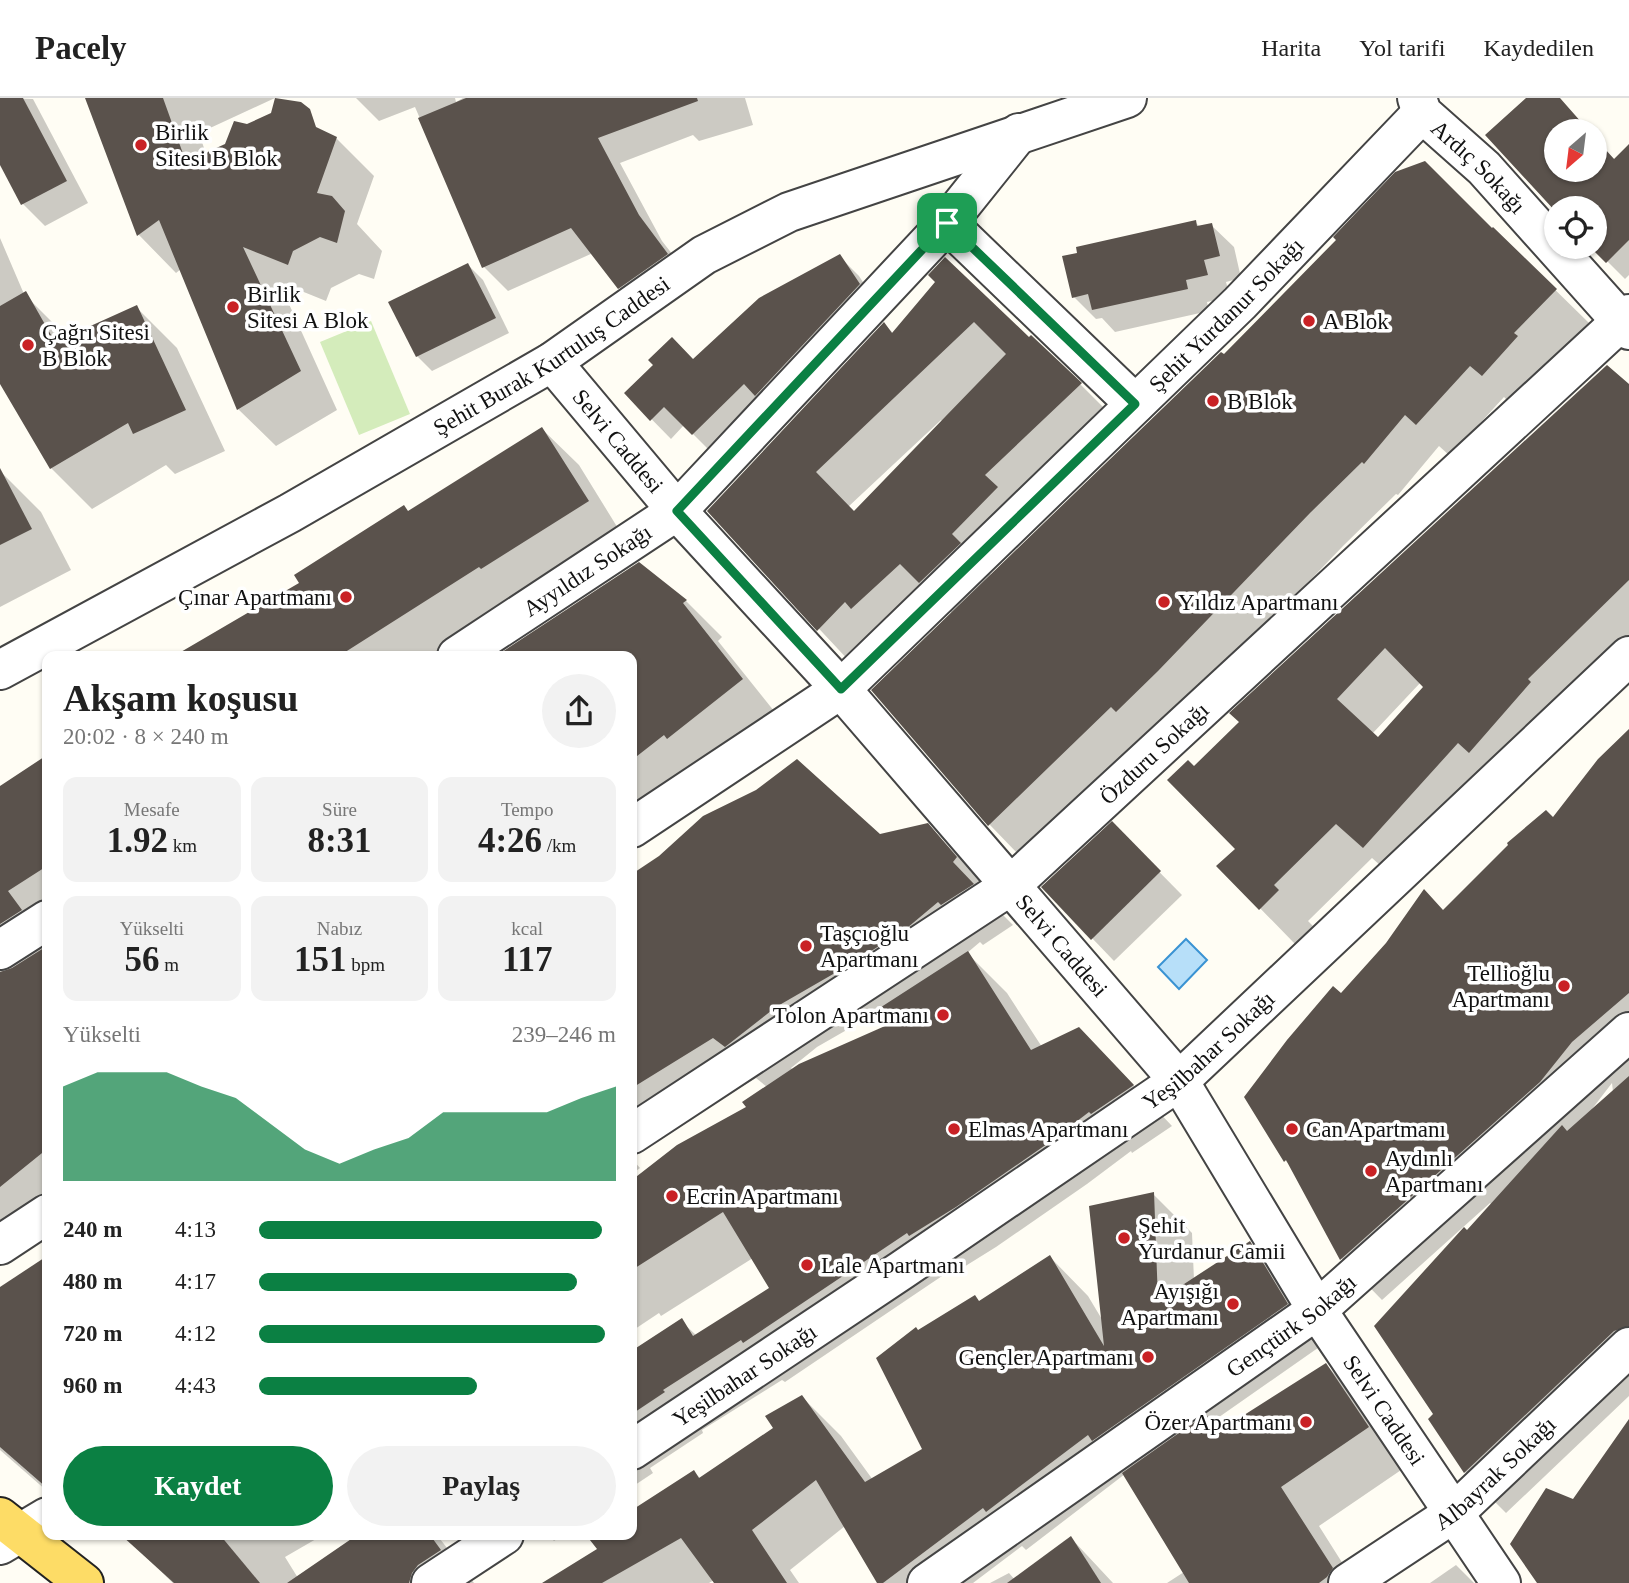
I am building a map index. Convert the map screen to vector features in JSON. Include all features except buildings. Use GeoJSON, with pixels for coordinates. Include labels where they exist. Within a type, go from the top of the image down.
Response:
{"type":"FeatureCollection","features":[{"type":"Feature","properties":{"kind":"main road"},"geometry":{"type":"LineString","coordinates":[[17,1529],[84,1583]]}},
{"type":"Feature","properties":{"kind":"street","name":"Şehit Burak Kurtuluş Caddesi"},"geometry":{"type":"LineString","coordinates":[[0,670],[290,513],[552,362],[704,255],[789,212],[1127,98]]}},
{"type":"Feature","properties":{"kind":"street","name":"Ardıç Sokağı"},"geometry":{"type":"LineString","coordinates":[[1420,105],[1484,168],[1627,322]]}},
{"type":"Feature","properties":{"kind":"street","name":"Şehit Yurdanur Sokağı"},"geometry":{"type":"LineString","coordinates":[[637,825],[841,689],[1240,303],[1420,105]]}},
{"type":"Feature","properties":{"kind":"street","name":"Ayyıldız Sokağı"},"geometry":{"type":"LineString","coordinates":[[465,651],[677,511],[947,223],[1019,133]]}},
{"type":"Feature","properties":{"kind":"street"},"geometry":{"type":"LineString","coordinates":[[947,223],[1135,404]]}},
{"type":"Feature","properties":{"kind":"street","name":"Özduru Sokağı"},"geometry":{"type":"LineString","coordinates":[[637,1131],[1010,886],[1627,322]]}},
{"type":"Feature","properties":{"kind":"street","name":"Selvi Caddesi"},"geometry":{"type":"LineString","coordinates":[[552,362],[677,511],[841,689],[1179,1081],[1317,1310],[1501,1583]]}},
{"type":"Feature","properties":{"kind":"street","name":"Yeşilbahar Sokağı"},"geometry":{"type":"LineString","coordinates":[[637,1447],[1179,1081],[1629,656]]}},
{"type":"Feature","properties":{"kind":"street"},"geometry":{"type":"LineString","coordinates":[[0,950],[42,923]]}},
{"type":"Feature","properties":{"kind":"street","name":"Gençtürk Sokağı"},"geometry":{"type":"LineString","coordinates":[[927,1583],[1317,1310],[1629,1032]]}},
{"type":"Feature","properties":{"kind":"street"},"geometry":{"type":"LineString","coordinates":[[0,1245],[42,1217]]}},
{"type":"Feature","properties":{"kind":"street","name":"Albayrak Sokağı"},"geometry":{"type":"LineString","coordinates":[[1348,1583],[1454,1513],[1629,1347]]}},
{"type":"Feature","properties":{"kind":"street"},"geometry":{"type":"LineString","coordinates":[[431,1583],[496,1540]]}},
{"type":"Feature","properties":{"kind":"green space"},"geometry":{"type":"Polygon","coordinates":[[[371,321],[410,414],[359,435],[320,342],[371,321]]]}},
{"type":"Feature","properties":{"kind":"water"},"geometry":{"type":"Polygon","coordinates":[[[1186,939],[1207,960],[1179,989],[1158,967],[1186,939]]]}},
{"type":"Feature","properties":{"kind":"place","name":"Birlik Sitesi B Blok"},"geometry":{"type":"Point","coordinates":[141,145]}},
{"type":"Feature","properties":{"kind":"place","name":"Birlik Sitesi A Blok"},"geometry":{"type":"Point","coordinates":[233,307]}},
{"type":"Feature","properties":{"kind":"place","name":"A Blok"},"geometry":{"type":"Point","coordinates":[1309,321]}},
{"type":"Feature","properties":{"kind":"place","name":"Çağrı Sitesi B Blok"},"geometry":{"type":"Point","coordinates":[28,345]}},
{"type":"Feature","properties":{"kind":"place","name":"B Blok"},"geometry":{"type":"Point","coordinates":[1213,401]}},
{"type":"Feature","properties":{"kind":"place","name":"Çınar Apartmanı"},"geometry":{"type":"Point","coordinates":[346,597]}},
{"type":"Feature","properties":{"kind":"place","name":"Yıldız Apartmanı"},"geometry":{"type":"Point","coordinates":[1164,602]}},
{"type":"Feature","properties":{"kind":"place","name":"Taşçıoğlu Apartmanı"},"geometry":{"type":"Point","coordinates":[806,946]}},
{"type":"Feature","properties":{"kind":"place","name":"Tellioğlu Apartmanı"},"geometry":{"type":"Point","coordinates":[1564,986]}},
{"type":"Feature","properties":{"kind":"place","name":"Tolon Apartmanı"},"geometry":{"type":"Point","coordinates":[943,1015]}},
{"type":"Feature","properties":{"kind":"place","name":"Elmas Apartmanı"},"geometry":{"type":"Point","coordinates":[954,1129]}},
{"type":"Feature","properties":{"kind":"place","name":"Can Apartmanı"},"geometry":{"type":"Point","coordinates":[1292,1129]}},
{"type":"Feature","properties":{"kind":"place","name":"Aydınlı Apartmanı"},"geometry":{"type":"Point","coordinates":[1371,1171]}},
{"type":"Feature","properties":{"kind":"place","name":"Ecrin Apartmanı"},"geometry":{"type":"Point","coordinates":[672,1196]}},
{"type":"Feature","properties":{"kind":"place","name":"Şehit Yurdanur Camii"},"geometry":{"type":"Point","coordinates":[1124,1238]}},
{"type":"Feature","properties":{"kind":"place","name":"Lale Apartmanı"},"geometry":{"type":"Point","coordinates":[807,1265]}},
{"type":"Feature","properties":{"kind":"place","name":"Ayışığı Apartmanı"},"geometry":{"type":"Point","coordinates":[1233,1304]}},
{"type":"Feature","properties":{"kind":"place","name":"Gençler Apartmanı"},"geometry":{"type":"Point","coordinates":[1148,1357]}},
{"type":"Feature","properties":{"kind":"place","name":"Özer Apartmanı"},"geometry":{"type":"Point","coordinates":[1306,1422]}},
{"type":"Feature","properties":{"kind":"route"},"geometry":{"type":"LineString","coordinates":[[947,223],[1135,404],[841,689],[677,511],[947,223]]}}]}
